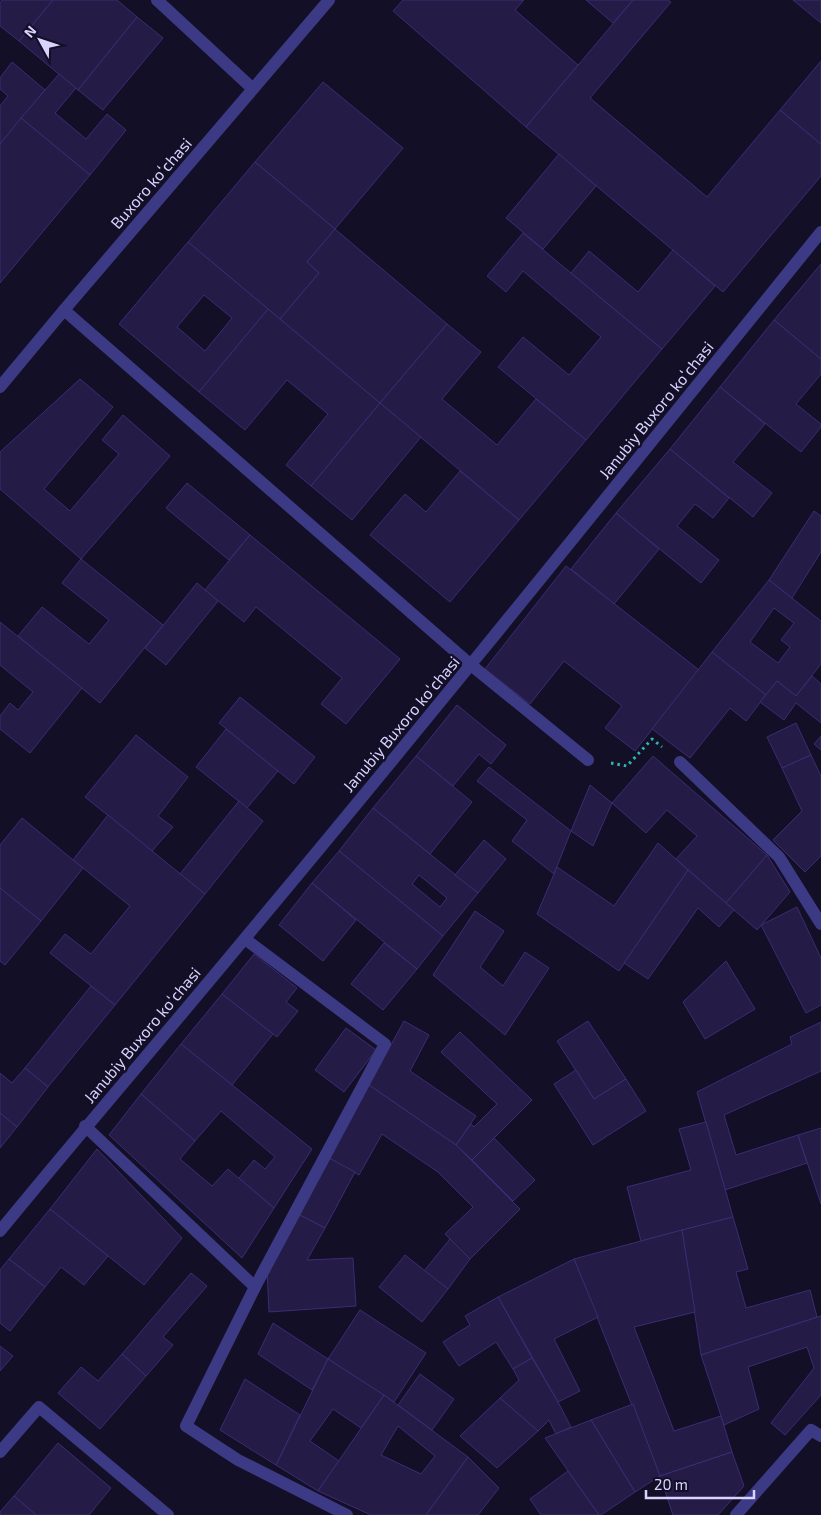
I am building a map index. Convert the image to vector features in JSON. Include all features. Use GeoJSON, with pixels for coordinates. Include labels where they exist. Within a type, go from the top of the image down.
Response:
{"type":"FeatureCollection","features":[{"type":"Feature","properties":{"kind":"street"},"geometry":{"type":"LineString","coordinates":[[157,0],[253,89]]}},
{"type":"Feature","properties":{"kind":"street","name":"Buxoro koʻchasi"},"geometry":{"type":"LineString","coordinates":[[0,388],[64,310],[329,0]]}},
{"type":"Feature","properties":{"kind":"street","name":"Janubiy Buxoro koʻchasi"},"geometry":{"type":"LineString","coordinates":[[0,1231],[85,1126],[245,939],[471,665],[821,232]]}},
{"type":"Feature","properties":{"kind":"street"},"geometry":{"type":"LineString","coordinates":[[64,310],[471,665],[588,760]]}},
{"type":"Feature","properties":{"kind":"street"},"geometry":{"type":"LineString","coordinates":[[680,762],[779,857],[821,924]]}},
{"type":"Feature","properties":{"kind":"street"},"geometry":{"type":"LineString","coordinates":[[245,939],[385,1044],[255,1287],[186,1426],[238,1460],[347,1515]]}},
{"type":"Feature","properties":{"kind":"street"},"geometry":{"type":"LineString","coordinates":[[85,1126],[255,1287]]}},
{"type":"Feature","properties":{"kind":"street"},"geometry":{"type":"LineString","coordinates":[[0,1452],[39,1407],[168,1515]]}},
{"type":"Feature","properties":{"kind":"street"},"geometry":{"type":"LineString","coordinates":[[736,1515],[811,1430],[821,1436]]}},
{"type":"Feature","properties":{"kind":"path"},"geometry":{"type":"LineString","coordinates":[[588,760],[627,766],[652,739],[680,762]]}},
{"type":"Feature","properties":{"kind":"building"},"geometry":{"type":"Polygon","coordinates":[[[2,0],[53,0],[19,41],[0,26],[0,3],[2,0]]]}},
{"type":"Feature","properties":{"kind":"building"},"geometry":{"type":"Polygon","coordinates":[[[53,0],[117,0],[137,17],[78,90],[19,41],[53,0]]]}},
{"type":"Feature","properties":{"kind":"building"},"geometry":{"type":"Polygon","coordinates":[[[403,0],[524,0],[515,10],[578,65],[526,127],[393,11],[403,0]]]}},
{"type":"Feature","properties":{"kind":"building"},"geometry":{"type":"Polygon","coordinates":[[[586,0],[633,0],[613,23],[586,0]]]}},
{"type":"Feature","properties":{"kind":"building"},"geometry":{"type":"Polygon","coordinates":[[[633,0],[668,0],[671,2],[590,98],[707,197],[780,110],[821,144],[821,176],[723,292],[526,127],[633,0]]]}},
{"type":"Feature","properties":{"kind":"building"},"geometry":{"type":"Polygon","coordinates":[[[793,0],[821,0],[821,23],[793,0]]]}},
{"type":"Feature","properties":{"kind":"building"},"geometry":{"type":"Polygon","coordinates":[[[137,17],[163,38],[103,110],[78,90],[137,17]]]}},
{"type":"Feature","properties":{"kind":"building"},"geometry":{"type":"Polygon","coordinates":[[[821,61],[821,144],[780,110],[821,61]]]}},
{"type":"Feature","properties":{"kind":"building"},"geometry":{"type":"Polygon","coordinates":[[[12,62],[45,90],[0,144],[0,106],[8,96],[0,89],[0,78],[12,62]]]}},
{"type":"Feature","properties":{"kind":"building"},"geometry":{"type":"Polygon","coordinates":[[[59,74],[76,88],[55,113],[86,139],[107,114],[126,130],[90,175],[21,118],[59,74]]]}},
{"type":"Feature","properties":{"kind":"building"},"geometry":{"type":"Polygon","coordinates":[[[323,82],[403,148],[335,229],[255,162],[323,82]]]}},
{"type":"Feature","properties":{"kind":"building"},"geometry":{"type":"Polygon","coordinates":[[[21,118],[90,175],[0,283],[0,144],[21,118]]]}},
{"type":"Feature","properties":{"kind":"building"},"geometry":{"type":"Polygon","coordinates":[[[559,154],[596,186],[543,249],[506,218],[559,154]]]}},
{"type":"Feature","properties":{"kind":"building"},"geometry":{"type":"Polygon","coordinates":[[[255,162],[335,229],[307,262],[319,273],[280,319],[188,242],[255,162]]]}},
{"type":"Feature","properties":{"kind":"building"},"geometry":{"type":"Polygon","coordinates":[[[335,229],[447,324],[380,403],[280,319],[319,273],[307,262],[335,229]]]}},
{"type":"Feature","properties":{"kind":"building"},"geometry":{"type":"Polygon","coordinates":[[[523,233],[662,349],[586,440],[498,367],[523,337],[569,375],[601,337],[523,271],[506,292],[487,276],[523,233]]]}},
{"type":"Feature","properties":{"kind":"building"},"geometry":{"type":"Polygon","coordinates":[[[188,242],[268,309],[199,392],[119,324],[188,242]],[[204,295],[177,327],[205,351],[232,318],[204,295]]]}},
{"type":"Feature","properties":{"kind":"building"},"geometry":{"type":"Polygon","coordinates":[[[673,250],[715,286],[662,349],[571,273],[589,251],[638,292],[673,250]]]}},
{"type":"Feature","properties":{"kind":"building"},"geometry":{"type":"Polygon","coordinates":[[[821,264],[821,359],[774,320],[821,264]]]}},
{"type":"Feature","properties":{"kind":"building"},"geometry":{"type":"Polygon","coordinates":[[[268,309],[380,403],[311,486],[286,465],[328,414],[287,380],[245,430],[199,392],[268,309]]]}},
{"type":"Feature","properties":{"kind":"building"},"geometry":{"type":"Polygon","coordinates":[[[774,320],[821,359],[821,374],[796,404],[821,424],[821,427],[801,452],[720,387],[774,320]]]}},
{"type":"Feature","properties":{"kind":"building"},"geometry":{"type":"Polygon","coordinates":[[[447,324],[481,352],[442,399],[497,445],[536,399],[586,440],[519,520],[380,403],[447,324]]]}},
{"type":"Feature","properties":{"kind":"building"},"geometry":{"type":"Polygon","coordinates":[[[80,379],[113,407],[44,489],[70,511],[119,454],[102,440],[123,415],[170,456],[81,559],[0,489],[0,452],[80,379]]]}},
{"type":"Feature","properties":{"kind":"building"},"geometry":{"type":"Polygon","coordinates":[[[720,387],[765,424],[733,462],[772,493],[753,517],[670,449],[720,387]]]}},
{"type":"Feature","properties":{"kind":"building"},"geometry":{"type":"Polygon","coordinates":[[[380,403],[421,437],[352,520],[311,486],[380,403]]]}},
{"type":"Feature","properties":{"kind":"building"},"geometry":{"type":"Polygon","coordinates":[[[670,449],[729,498],[713,518],[695,504],[677,526],[719,560],[701,583],[616,513],[670,449]]]}},
{"type":"Feature","properties":{"kind":"building"},"geometry":{"type":"Polygon","coordinates":[[[460,471],[519,520],[450,602],[370,535],[405,494],[426,512],[460,471]]]}},
{"type":"Feature","properties":{"kind":"building"},"geometry":{"type":"Polygon","coordinates":[[[187,483],[250,535],[229,560],[166,508],[187,483]]]}},
{"type":"Feature","properties":{"kind":"building"},"geometry":{"type":"Polygon","coordinates":[[[814,511],[821,516],[821,552],[792,598],[769,580],[814,511]]]}},
{"type":"Feature","properties":{"kind":"building"},"geometry":{"type":"Polygon","coordinates":[[[616,513],[659,549],[614,604],[571,569],[616,513]]]}},
{"type":"Feature","properties":{"kind":"building"},"geometry":{"type":"Polygon","coordinates":[[[250,535],[400,659],[346,724],[321,704],[342,678],[256,607],[244,622],[205,590],[250,535]]]}},
{"type":"Feature","properties":{"kind":"building"},"geometry":{"type":"Polygon","coordinates":[[[81,559],[163,625],[100,703],[18,636],[42,607],[89,644],[109,620],[62,583],[81,559]]]}},
{"type":"Feature","properties":{"kind":"building"},"geometry":{"type":"Polygon","coordinates":[[[566,566],[699,670],[635,751],[605,728],[622,706],[564,661],[530,704],[485,669],[566,566]]]}},
{"type":"Feature","properties":{"kind":"building"},"geometry":{"type":"Polygon","coordinates":[[[769,580],[821,621],[821,664],[796,696],[777,681],[766,695],[712,652],[769,580]],[[774,608],[750,642],[778,663],[790,647],[781,640],[794,623],[774,608]]]}},
{"type":"Feature","properties":{"kind":"building"},"geometry":{"type":"Polygon","coordinates":[[[197,583],[218,601],[166,665],[145,648],[197,583]]]}},
{"type":"Feature","properties":{"kind":"building"},"geometry":{"type":"Polygon","coordinates":[[[0,622],[82,688],[30,753],[0,729],[0,716],[10,703],[18,710],[33,692],[0,665],[0,622]]]}},
{"type":"Feature","properties":{"kind":"building"},"geometry":{"type":"Polygon","coordinates":[[[712,652],[766,695],[746,721],[730,708],[690,758],[652,729],[712,652]]]}},
{"type":"Feature","properties":{"kind":"building"},"geometry":{"type":"Polygon","coordinates":[[[812,676],[821,684],[821,723],[796,703],[784,720],[760,702],[777,681],[796,696],[812,676]]]}},
{"type":"Feature","properties":{"kind":"building"},"geometry":{"type":"Polygon","coordinates":[[[240,697],[315,757],[294,784],[219,723],[240,697]]]}},
{"type":"Feature","properties":{"kind":"building"},"geometry":{"type":"Polygon","coordinates":[[[457,705],[506,745],[491,764],[479,754],[453,786],[416,756],[457,705]]]}},
{"type":"Feature","properties":{"kind":"building"},"geometry":{"type":"Polygon","coordinates":[[[796,723],[811,755],[782,768],[767,737],[796,723]]]}},
{"type":"Feature","properties":{"kind":"building"},"geometry":{"type":"Polygon","coordinates":[[[226,729],[278,771],[247,808],[196,767],[226,729]]]}},
{"type":"Feature","properties":{"kind":"building"},"geometry":{"type":"Polygon","coordinates":[[[136,735],[188,777],[158,816],[173,827],[152,851],[85,797],[136,735]]]}},
{"type":"Feature","properties":{"kind":"building"},"geometry":{"type":"Polygon","coordinates":[[[821,736],[821,750],[814,744],[821,736]]]}},
{"type":"Feature","properties":{"kind":"building"},"geometry":{"type":"Polygon","coordinates":[[[811,755],[821,776],[821,856],[805,872],[773,840],[802,811],[782,768],[811,755]]]}},
{"type":"Feature","properties":{"kind":"building"},"geometry":{"type":"Polygon","coordinates":[[[416,756],[472,802],[430,854],[373,808],[416,756]]]}},
{"type":"Feature","properties":{"kind":"building"},"geometry":{"type":"Polygon","coordinates":[[[653,756],[767,855],[726,903],[676,859],[697,836],[667,810],[646,833],[612,803],[653,756]]]}},
{"type":"Feature","properties":{"kind":"building"},"geometry":{"type":"Polygon","coordinates":[[[489,767],[571,831],[554,874],[512,841],[527,820],[477,781],[489,767]]]}},
{"type":"Feature","properties":{"kind":"building"},"geometry":{"type":"Polygon","coordinates":[[[590,785],[612,803],[593,846],[571,831],[590,785]]]}},
{"type":"Feature","properties":{"kind":"building"},"geometry":{"type":"Polygon","coordinates":[[[239,801],[263,821],[205,894],[180,874],[239,801]]]}},
{"type":"Feature","properties":{"kind":"building"},"geometry":{"type":"Polygon","coordinates":[[[373,808],[478,893],[443,936],[339,851],[373,808]],[[419,875],[412,884],[440,907],[447,898],[419,875]]]}},
{"type":"Feature","properties":{"kind":"building"},"geometry":{"type":"Polygon","coordinates":[[[108,815],[205,894],[115,1005],[50,953],[65,934],[91,954],[130,906],[73,860],[108,815]]]}},
{"type":"Feature","properties":{"kind":"building"},"geometry":{"type":"Polygon","coordinates":[[[22,818],[83,868],[41,921],[0,888],[0,845],[22,818]]]}},
{"type":"Feature","properties":{"kind":"building"},"geometry":{"type":"Polygon","coordinates":[[[484,840],[506,859],[478,893],[455,875],[484,840]]]}},
{"type":"Feature","properties":{"kind":"building"},"geometry":{"type":"Polygon","coordinates":[[[658,843],[688,870],[619,971],[537,914],[557,867],[614,906],[658,843]]]}},
{"type":"Feature","properties":{"kind":"building"},"geometry":{"type":"Polygon","coordinates":[[[339,851],[443,936],[417,969],[312,883],[339,851]]]}},
{"type":"Feature","properties":{"kind":"building"},"geometry":{"type":"Polygon","coordinates":[[[767,855],[790,892],[757,930],[726,903],[767,855]]]}},
{"type":"Feature","properties":{"kind":"building"},"geometry":{"type":"Polygon","coordinates":[[[688,870],[734,910],[719,927],[698,908],[648,979],[624,963],[688,870]]]}},
{"type":"Feature","properties":{"kind":"building"},"geometry":{"type":"Polygon","coordinates":[[[312,883],[356,920],[323,961],[279,925],[312,883]]]}},
{"type":"Feature","properties":{"kind":"building"},"geometry":{"type":"Polygon","coordinates":[[[0,888],[41,921],[5,965],[0,961],[0,888]]]}},
{"type":"Feature","properties":{"kind":"building"},"geometry":{"type":"Polygon","coordinates":[[[797,907],[821,958],[821,1005],[806,1013],[761,925],[797,907]]]}},
{"type":"Feature","properties":{"kind":"building"},"geometry":{"type":"Polygon","coordinates":[[[475,911],[504,931],[480,967],[503,986],[525,952],[549,968],[505,1035],[433,975],[475,911]]]}},
{"type":"Feature","properties":{"kind":"building"},"geometry":{"type":"Polygon","coordinates":[[[384,943],[417,969],[383,1010],[351,984],[384,943]]]}},
{"type":"Feature","properties":{"kind":"building"},"geometry":{"type":"Polygon","coordinates":[[[254,954],[297,988],[286,1002],[298,1011],[277,1037],[222,994],[254,954]]]}},
{"type":"Feature","properties":{"kind":"building"},"geometry":{"type":"Polygon","coordinates":[[[726,961],[755,1009],[705,1039],[683,1002],[726,961]]]}},
{"type":"Feature","properties":{"kind":"building"},"geometry":{"type":"Polygon","coordinates":[[[91,986],[115,1005],[48,1087],[25,1068],[91,986]]]}},
{"type":"Feature","properties":{"kind":"building"},"geometry":{"type":"Polygon","coordinates":[[[222,994],[273,1034],[232,1085],[181,1044],[222,994]]]}},
{"type":"Feature","properties":{"kind":"building"},"geometry":{"type":"Polygon","coordinates":[[[404,1021],[429,1035],[410,1071],[476,1116],[456,1145],[369,1085],[404,1021]]]}},
{"type":"Feature","properties":{"kind":"building"},"geometry":{"type":"Polygon","coordinates":[[[588,1021],[626,1079],[594,1099],[557,1041],[588,1021]]]}},
{"type":"Feature","properties":{"kind":"building"},"geometry":{"type":"Polygon","coordinates":[[[821,1022],[821,1071],[724,1115],[736,1155],[798,1135],[807,1163],[725,1190],[697,1092],[792,1044],[790,1037],[821,1022]]]}},
{"type":"Feature","properties":{"kind":"building"},"geometry":{"type":"Polygon","coordinates":[[[346,1028],[376,1050],[344,1092],[315,1070],[346,1028]]]}},
{"type":"Feature","properties":{"kind":"building"},"geometry":{"type":"Polygon","coordinates":[[[460,1032],[532,1100],[472,1160],[456,1145],[471,1124],[474,1127],[497,1104],[441,1052],[460,1032]]]}},
{"type":"Feature","properties":{"kind":"building"},"geometry":{"type":"Polygon","coordinates":[[[181,1044],[312,1149],[274,1208],[239,1178],[254,1160],[265,1169],[275,1157],[221,1111],[195,1141],[141,1094],[181,1044]]]}},
{"type":"Feature","properties":{"kind":"building"},"geometry":{"type":"Polygon","coordinates":[[[25,1068],[48,1087],[17,1127],[0,1113],[0,1073],[12,1083],[25,1068]]]}},
{"type":"Feature","properties":{"kind":"building"},"geometry":{"type":"Polygon","coordinates":[[[576,1070],[594,1099],[626,1079],[646,1111],[593,1145],[554,1084],[576,1070]]]}},
{"type":"Feature","properties":{"kind":"building"},"geometry":{"type":"Polygon","coordinates":[[[369,1085],[456,1145],[520,1209],[470,1259],[445,1234],[473,1207],[438,1172],[382,1134],[359,1175],[329,1158],[369,1085]]]}},
{"type":"Feature","properties":{"kind":"building"},"geometry":{"type":"Polygon","coordinates":[[[141,1094],[195,1141],[180,1159],[212,1186],[228,1169],[274,1208],[242,1258],[109,1135],[141,1094]]]}},
{"type":"Feature","properties":{"kind":"building"},"geometry":{"type":"Polygon","coordinates":[[[0,1113],[17,1127],[0,1148],[0,1113]]]}},
{"type":"Feature","properties":{"kind":"building"},"geometry":{"type":"Polygon","coordinates":[[[706,1122],[733,1217],[641,1241],[627,1187],[691,1170],[679,1129],[706,1122]]]}},
{"type":"Feature","properties":{"kind":"building"},"geometry":{"type":"Polygon","coordinates":[[[821,1128],[821,1204],[798,1135],[821,1128]]]}},
{"type":"Feature","properties":{"kind":"building"},"geometry":{"type":"Polygon","coordinates":[[[494,1138],[535,1180],[513,1201],[472,1160],[494,1138]]]}},
{"type":"Feature","properties":{"kind":"building"},"geometry":{"type":"Polygon","coordinates":[[[97,1149],[182,1238],[144,1285],[50,1209],[97,1149]]]}},
{"type":"Feature","properties":{"kind":"building"},"geometry":{"type":"Polygon","coordinates":[[[329,1158],[355,1172],[325,1228],[298,1214],[329,1158]]]}},
{"type":"Feature","properties":{"kind":"building"},"geometry":{"type":"Polygon","coordinates":[[[50,1209],[108,1256],[84,1285],[61,1267],[45,1287],[9,1259],[50,1209]]]}},
{"type":"Feature","properties":{"kind":"building"},"geometry":{"type":"Polygon","coordinates":[[[298,1214],[325,1228],[307,1260],[353,1258],[356,1306],[269,1312],[267,1270],[298,1214]]]}},
{"type":"Feature","properties":{"kind":"building"},"geometry":{"type":"Polygon","coordinates":[[[733,1217],[748,1269],[736,1272],[746,1308],[810,1290],[817,1317],[701,1355],[682,1230],[733,1217]]]}},
{"type":"Feature","properties":{"kind":"building"},"geometry":{"type":"Polygon","coordinates":[[[682,1230],[695,1312],[634,1327],[674,1431],[721,1416],[732,1452],[660,1476],[574,1259],[682,1230]]]}},
{"type":"Feature","properties":{"kind":"building"},"geometry":{"type":"Polygon","coordinates":[[[450,1239],[470,1259],[448,1289],[424,1271],[450,1239]]]}},
{"type":"Feature","properties":{"kind":"building"},"geometry":{"type":"Polygon","coordinates":[[[405,1255],[448,1289],[422,1322],[379,1287],[405,1255]]]}},
{"type":"Feature","properties":{"kind":"building"},"geometry":{"type":"Polygon","coordinates":[[[9,1259],[45,1287],[10,1331],[0,1323],[0,1270],[9,1259]]]}},
{"type":"Feature","properties":{"kind":"building"},"geometry":{"type":"Polygon","coordinates":[[[574,1259],[598,1317],[554,1339],[580,1391],[558,1402],[498,1297],[574,1259]]]}},
{"type":"Feature","properties":{"kind":"building"},"geometry":{"type":"Polygon","coordinates":[[[191,1273],[207,1286],[163,1337],[173,1345],[146,1376],[122,1354],[191,1273]]]}},
{"type":"Feature","properties":{"kind":"building"},"geometry":{"type":"Polygon","coordinates":[[[498,1297],[532,1358],[513,1369],[496,1342],[459,1366],[443,1342],[470,1325],[465,1316],[498,1297]]]}},
{"type":"Feature","properties":{"kind":"building"},"geometry":{"type":"Polygon","coordinates":[[[360,1310],[426,1353],[394,1402],[328,1359],[360,1310]]]}},
{"type":"Feature","properties":{"kind":"building"},"geometry":{"type":"Polygon","coordinates":[[[821,1316],[821,1395],[785,1435],[771,1423],[814,1368],[807,1347],[748,1367],[759,1409],[724,1425],[701,1355],[821,1316]]]}},
{"type":"Feature","properties":{"kind":"building"},"geometry":{"type":"Polygon","coordinates":[[[273,1323],[328,1359],[312,1390],[258,1354],[273,1323]]]}},
{"type":"Feature","properties":{"kind":"building"},"geometry":{"type":"Polygon","coordinates":[[[0,1346],[13,1356],[0,1371],[0,1346]]]}},
{"type":"Feature","properties":{"kind":"building"},"geometry":{"type":"Polygon","coordinates":[[[122,1354],[146,1376],[100,1429],[58,1393],[81,1367],[98,1381],[122,1354]]]}},
{"type":"Feature","properties":{"kind":"building"},"geometry":{"type":"Polygon","coordinates":[[[532,1358],[571,1427],[556,1434],[549,1420],[538,1431],[500,1398],[519,1380],[513,1369],[532,1358]]]}},
{"type":"Feature","properties":{"kind":"building"},"geometry":{"type":"Polygon","coordinates":[[[328,1359],[384,1395],[361,1428],[333,1409],[310,1441],[339,1461],[318,1491],[276,1465],[328,1359]]]}},
{"type":"Feature","properties":{"kind":"building"},"geometry":{"type":"Polygon","coordinates":[[[420,1374],[454,1399],[432,1430],[398,1405],[420,1374]]]}},
{"type":"Feature","properties":{"kind":"building"},"geometry":{"type":"Polygon","coordinates":[[[245,1379],[300,1415],[276,1465],[220,1430],[245,1379]]]}},
{"type":"Feature","properties":{"kind":"building"},"geometry":{"type":"Polygon","coordinates":[[[384,1395],[468,1457],[426,1515],[371,1515],[318,1491],[384,1395]],[[398,1426],[381,1455],[421,1474],[435,1456],[398,1426]]]}},
{"type":"Feature","properties":{"kind":"building"},"geometry":{"type":"Polygon","coordinates":[[[500,1398],[538,1431],[497,1468],[460,1436],[500,1398]]]}},
{"type":"Feature","properties":{"kind":"building"},"geometry":{"type":"Polygon","coordinates":[[[633,1404],[660,1476],[635,1492],[591,1420],[633,1404]]]}},
{"type":"Feature","properties":{"kind":"building"},"geometry":{"type":"Polygon","coordinates":[[[591,1420],[635,1492],[601,1515],[599,1515],[545,1438],[591,1420]]]}},
{"type":"Feature","properties":{"kind":"building"},"geometry":{"type":"Polygon","coordinates":[[[58,1443],[111,1488],[89,1515],[36,1515],[14,1496],[58,1443]]]}},
{"type":"Feature","properties":{"kind":"building"},"geometry":{"type":"Polygon","coordinates":[[[732,1452],[744,1486],[718,1515],[673,1515],[660,1476],[732,1452]]]}},
{"type":"Feature","properties":{"kind":"building"},"geometry":{"type":"Polygon","coordinates":[[[468,1457],[499,1488],[478,1515],[426,1515],[468,1457]]]}},
{"type":"Feature","properties":{"kind":"building"},"geometry":{"type":"Polygon","coordinates":[[[568,1471],[599,1515],[541,1515],[530,1499],[568,1471]]]}},
{"type":"Feature","properties":{"kind":"building"},"geometry":{"type":"Polygon","coordinates":[[[14,1496],[36,1515],[0,1515],[0,1512],[14,1496]]]}}]}
